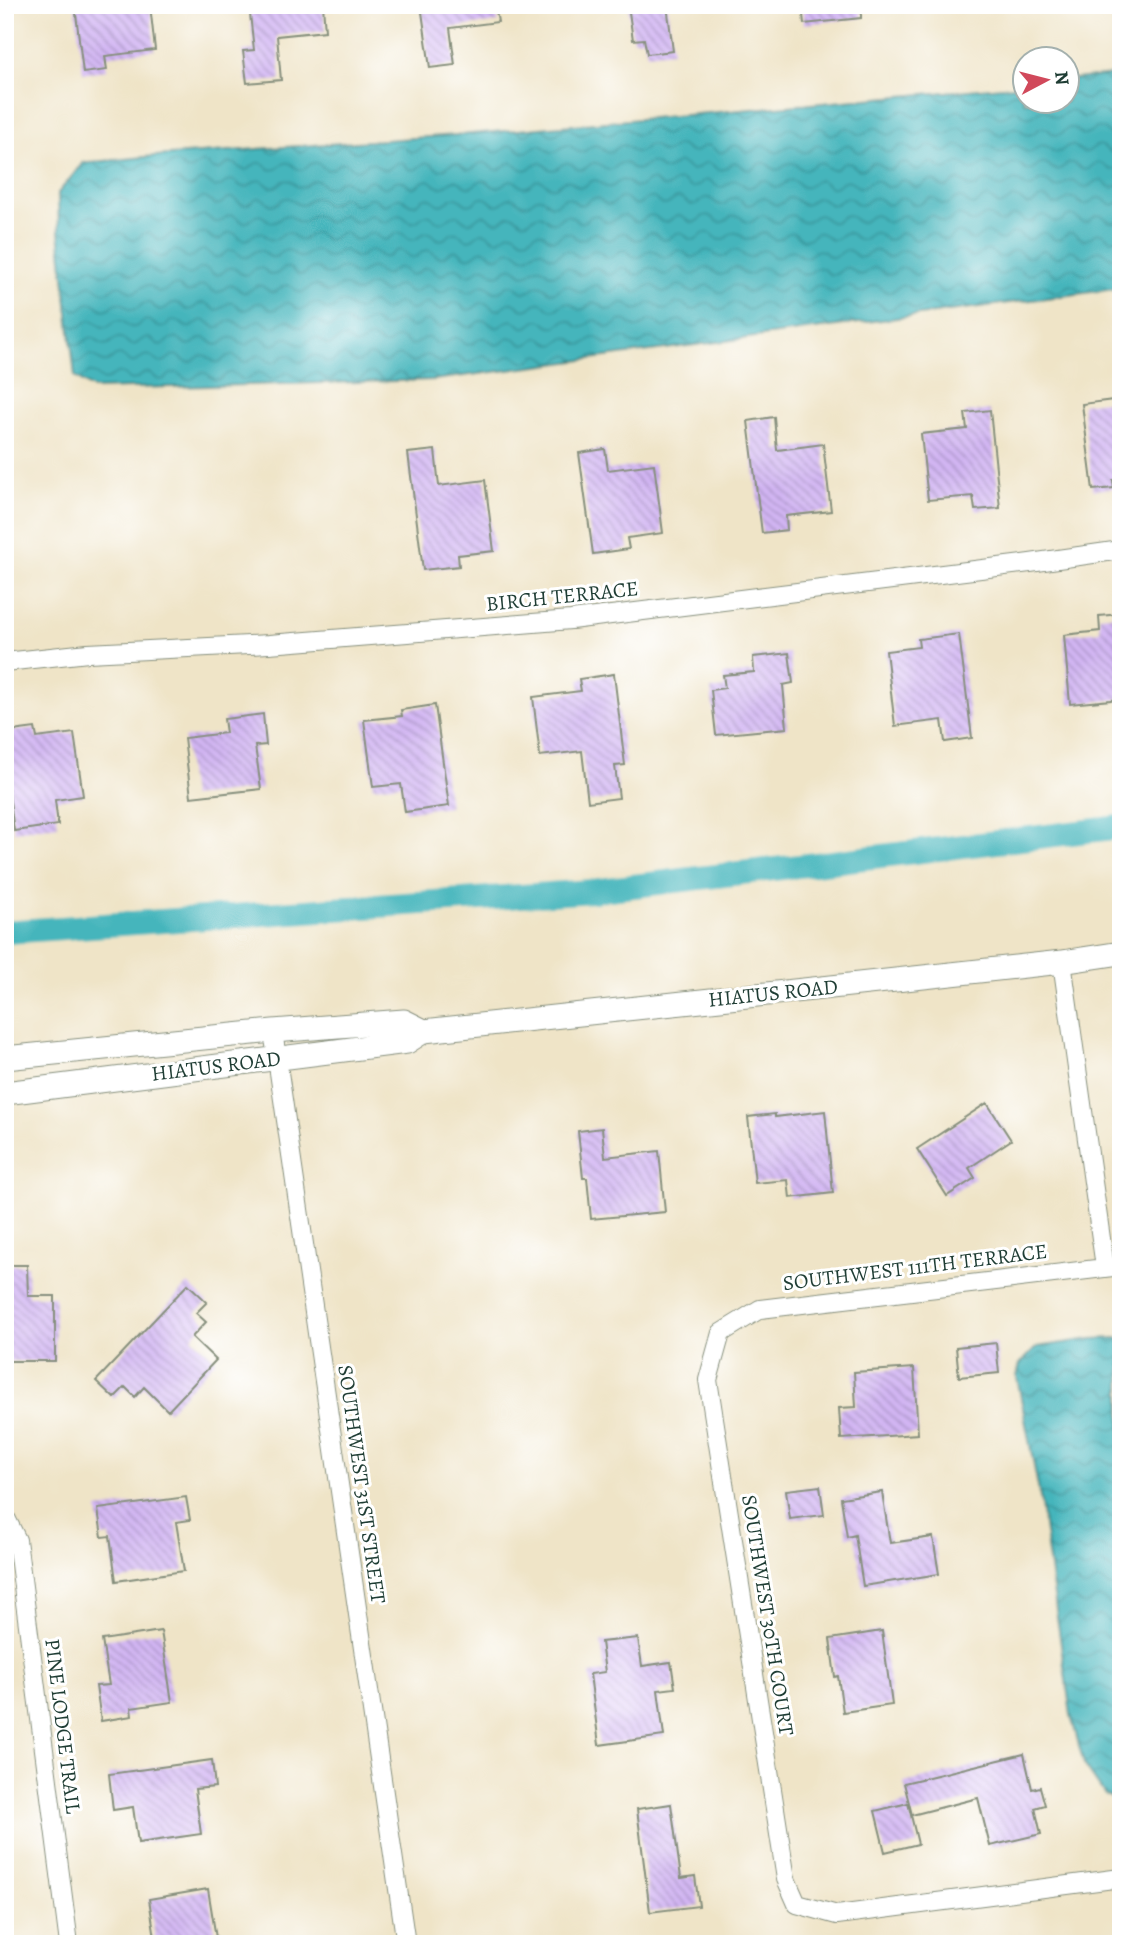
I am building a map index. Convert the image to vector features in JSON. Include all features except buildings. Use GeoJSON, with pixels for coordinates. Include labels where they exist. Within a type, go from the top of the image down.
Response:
{"type":"FeatureCollection","features":[{"type":"Feature","properties":{"kind":"street","name":"BIRCH TERRACE"},"geometry":{"type":"LineString","coordinates":[[5,662],[88,653],[269,644],[571,620],[1030,564],[1121,550]]}},
{"type":"Feature","properties":{"kind":"street","name":"HIATUS ROAD"},"geometry":{"type":"LineString","coordinates":[[5,1093],[407,1042],[424,1031],[1062,962],[1121,953]]}},
{"type":"Feature","properties":{"kind":"street"},"geometry":{"type":"LineString","coordinates":[[1062,962],[1113,1266]]}},
{"type":"Feature","properties":{"kind":"street","name":"HIATUS ROAD"},"geometry":{"type":"LineString","coordinates":[[5,1058],[273,1031],[404,1021],[424,1031]]}},
{"type":"Feature","properties":{"kind":"street","name":"SOUTHWEST 31ST STREET"},"geometry":{"type":"LineString","coordinates":[[273,1031],[406,1944]]}},
{"type":"Feature","properties":{"kind":"street","name":"SOUTHWEST 111TH TERRACE"},"geometry":{"type":"LineString","coordinates":[[721,1333],[760,1309],[1113,1266]]}},
{"type":"Feature","properties":{"kind":"street","name":"SOUTHWEST 30TH COURT"},"geometry":{"type":"LineString","coordinates":[[721,1333],[708,1380],[786,1879],[797,1904],[837,1915],[1121,1878]]}},
{"type":"Feature","properties":{"kind":"street","name":"PINE LODGE TRAIL"},"geometry":{"type":"LineString","coordinates":[[5,1516],[16,1540],[69,1944]]}},
{"type":"Feature","properties":{"kind":"water"},"geometry":{"type":"Polygon","coordinates":[[[1121,74],[1121,288],[433,380],[93,389],[75,377],[59,231],[58,193],[83,163],[471,134],[1010,86],[1010,116],[1080,116],[1080,79],[1121,74]]]}},
{"type":"Feature","properties":{"kind":"water"},"geometry":{"type":"Polygon","coordinates":[[[1121,1339],[1121,1802],[1105,1795],[1084,1764],[1071,1715],[1040,1497],[1017,1377],[1020,1364],[1037,1347],[1121,1339]]]}},
{"type":"Feature","properties":{"kind":"waterway"},"geometry":{"type":"LineString","coordinates":[[5,932],[592,891],[1121,827]]}}]}
